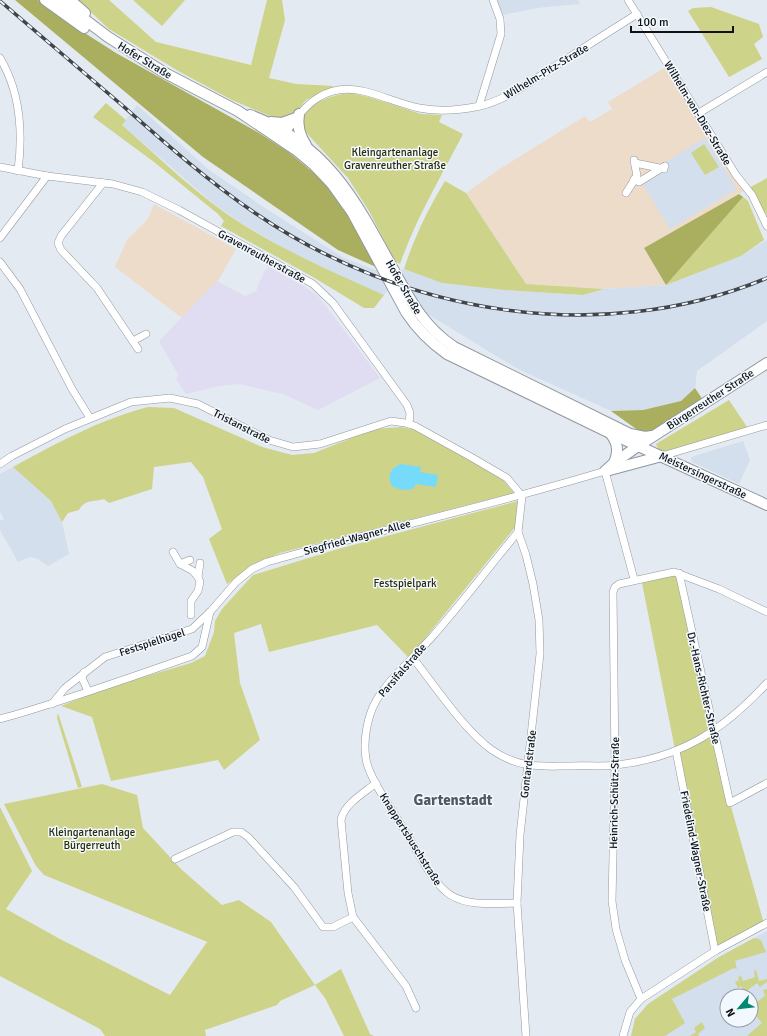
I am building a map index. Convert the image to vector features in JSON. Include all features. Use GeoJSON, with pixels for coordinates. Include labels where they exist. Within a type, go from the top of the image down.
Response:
{"type":"FeatureCollection","features":[{"type":"Feature","properties":{"kind":"main road"},"geometry":{"type":"LineString","coordinates":[[45,0],[90,31],[108,37]]}},
{"type":"Feature","properties":{"kind":"main road","name":"Hofer Straße"},"geometry":{"type":"LineString","coordinates":[[59,0],[108,37],[165,72],[283,136],[307,147],[342,182],[363,212],[414,308],[432,331],[454,347],[630,434],[645,437],[652,436]]}},
{"type":"Feature","properties":{"kind":"main road"},"geometry":{"type":"LineString","coordinates":[[70,0],[96,23],[108,37]]}},
{"type":"Feature","properties":{"kind":"main road","name":"Hofer Straße"},"geometry":{"type":"LineString","coordinates":[[238,111],[266,121],[314,165],[332,184],[352,212],[406,312],[416,327],[434,344],[447,354],[638,446]]}},
{"type":"Feature","properties":{"kind":"main road"},"geometry":{"type":"LineString","coordinates":[[266,121],[282,123],[297,116],[300,132],[307,147]]}},
{"type":"Feature","properties":{"kind":"main road","name":"Bürgerreuther Straße"},"geometry":{"type":"LineString","coordinates":[[605,472],[614,463],[652,436],[767,363]]}},
{"type":"Feature","properties":{"kind":"main road"},"geometry":{"type":"LineString","coordinates":[[610,433],[617,445],[618,450],[614,463]]}},
{"type":"Feature","properties":{"kind":"main road","name":"Meistersingerstraße"},"geometry":{"type":"LineString","coordinates":[[638,446],[767,505]]}},
{"type":"Feature","properties":{"kind":"main road"},"geometry":{"type":"LineString","coordinates":[[628,453],[626,458],[628,465]]}},
{"type":"Feature","properties":{"kind":"main road"},"geometry":{"type":"LineString","coordinates":[[605,472],[662,456]]}},
{"type":"Feature","properties":{"kind":"street"},"geometry":{"type":"LineString","coordinates":[[479,106],[502,34],[500,19],[493,0]]}},
{"type":"Feature","properties":{"kind":"street","name":"Wilhelm-von-Diez-Straße"},"geometry":{"type":"LineString","coordinates":[[628,0],[736,175],[752,194],[767,226]]}},
{"type":"Feature","properties":{"kind":"street","name":"Wilhelm-Pitz-Straße"},"geometry":{"type":"LineString","coordinates":[[283,136],[297,116],[315,99],[326,93],[349,88],[421,109],[444,111],[479,106],[502,98],[521,88],[637,14]]}},
{"type":"Feature","properties":{"kind":"street"},"geometry":{"type":"LineString","coordinates":[[2,61],[15,90],[18,109],[21,130],[18,171]]}},
{"type":"Feature","properties":{"kind":"street"},"geometry":{"type":"LineString","coordinates":[[699,113],[767,72]]}},
{"type":"Feature","properties":{"kind":"street"},"geometry":{"type":"LineString","coordinates":[[626,193],[634,179],[637,176],[634,162],[664,168],[639,182],[634,179]]}},
{"type":"Feature","properties":{"kind":"street","name":"Gravenreutherstraße"},"geometry":{"type":"LineString","coordinates":[[0,166],[18,171],[103,183],[133,189],[154,198],[320,289],[333,303],[407,404],[410,413],[409,424]]}},
{"type":"Feature","properties":{"kind":"street"},"geometry":{"type":"LineString","coordinates":[[0,238],[48,176]]}},
{"type":"Feature","properties":{"kind":"street"},"geometry":{"type":"LineString","coordinates":[[103,183],[61,236],[58,243],[61,250],[96,288],[138,349]]}},
{"type":"Feature","properties":{"kind":"street"},"geometry":{"type":"LineString","coordinates":[[0,262],[20,289],[72,389],[90,418]]}},
{"type":"Feature","properties":{"kind":"street"},"geometry":{"type":"LineString","coordinates":[[133,341],[146,334]]}},
{"type":"Feature","properties":{"kind":"street","name":"Tristanstraße"},"geometry":{"type":"LineString","coordinates":[[0,464],[12,456],[90,418],[130,402],[160,398],[182,399],[203,406],[269,440],[296,447],[320,444],[391,422],[409,424],[507,478],[522,496]]}},
{"type":"Feature","properties":{"kind":"street"},"geometry":{"type":"LineString","coordinates":[[662,456],[767,425]]}},
{"type":"Feature","properties":{"kind":"street"},"geometry":{"type":"LineString","coordinates":[[522,496],[605,472],[634,579],[668,572],[679,573],[719,589],[767,612]]}},
{"type":"Feature","properties":{"kind":"street","name":"Gontardstraße"},"geometry":{"type":"LineString","coordinates":[[522,496],[518,532],[526,555],[539,620],[540,654],[537,694],[520,835],[517,903],[526,1036]]}},
{"type":"Feature","properties":{"kind":"street","name":"Siegfried-Wagner-Allee"},"geometry":{"type":"LineString","coordinates":[[210,612],[236,582],[252,569],[267,562],[389,528],[522,496]]}},
{"type":"Feature","properties":{"kind":"street","name":"Parsifalstraße"},"geometry":{"type":"LineString","coordinates":[[376,783],[366,760],[366,744],[370,716],[379,696],[454,612],[518,532]]}},
{"type":"Feature","properties":{"kind":"street"},"geometry":{"type":"LineString","coordinates":[[173,552],[180,564],[193,571],[200,582],[198,591],[191,601],[191,615]]}},
{"type":"Feature","properties":{"kind":"street"},"geometry":{"type":"LineString","coordinates":[[180,564],[190,560]]}},
{"type":"Feature","properties":{"kind":"street"},"geometry":{"type":"LineString","coordinates":[[198,577],[200,563]]}},
{"type":"Feature","properties":{"kind":"street","name":"Dr.-Hans-Richter-Straße"},"geometry":{"type":"LineString","coordinates":[[679,573],[730,803],[767,782]]}},
{"type":"Feature","properties":{"kind":"street","name":"Heinrich-Schütz-Straße"},"geometry":{"type":"LineString","coordinates":[[634,579],[615,587],[614,592],[615,765],[612,901],[618,937],[625,960],[641,999]]}},
{"type":"Feature","properties":{"kind":"street"},"geometry":{"type":"LineString","coordinates":[[0,720],[52,704],[196,654],[202,647],[210,612]]}},
{"type":"Feature","properties":{"kind":"street","name":"Festspielhügel"},"geometry":{"type":"LineString","coordinates":[[52,704],[65,688],[105,657],[192,629],[210,612]]}},
{"type":"Feature","properties":{"kind":"street"},"geometry":{"type":"LineString","coordinates":[[413,658],[478,738],[492,750],[509,759],[528,766],[615,765],[645,760],[676,751],[714,732],[736,715],[767,683]]}},
{"type":"Feature","properties":{"kind":"street"},"geometry":{"type":"LineString","coordinates":[[84,672],[82,678],[88,691]]}},
{"type":"Feature","properties":{"kind":"street","name":"Friedelind-Wagner-Straße"},"geometry":{"type":"LineString","coordinates":[[676,751],[715,951]]}},
{"type":"Feature","properties":{"kind":"street"},"geometry":{"type":"LineString","coordinates":[[376,783],[347,808],[341,820],[348,893],[353,917],[406,986],[416,1008]]}},
{"type":"Feature","properties":{"kind":"street","name":"Knappertsbuschstraße"},"geometry":{"type":"LineString","coordinates":[[376,783],[429,872],[444,891],[458,900],[474,904],[517,903]]}},
{"type":"Feature","properties":{"kind":"street"},"geometry":{"type":"LineString","coordinates":[[175,858],[233,832],[241,832],[248,837],[294,887],[323,927],[333,927],[353,917]]}},
{"type":"Feature","properties":{"kind":"street"},"geometry":{"type":"LineString","coordinates":[[623,1036],[630,1012],[641,999],[715,951],[767,922]]}},
{"type":"Feature","properties":{"kind":"shaded area"},"geometry":{"type":"Polygon","coordinates":[[[497,0],[578,0],[580,4],[537,8],[503,15],[497,0]]]}},
{"type":"Feature","properties":{"kind":"shaded area"},"geometry":{"type":"Polygon","coordinates":[[[669,65],[737,174],[749,188],[644,248],[666,285],[604,289],[526,284],[466,193],[501,168],[585,116],[590,122],[612,109],[608,102],[669,65]]]}},
{"type":"Feature","properties":{"kind":"shaded area"},"geometry":{"type":"Polygon","coordinates":[[[137,105],[208,169],[268,210],[344,258],[391,276],[404,269],[442,283],[504,290],[583,295],[604,289],[666,285],[741,256],[767,240],[767,321],[697,371],[695,388],[681,401],[643,410],[611,411],[518,369],[388,290],[384,295],[317,267],[241,223],[214,204],[122,125],[137,105]]]}},
{"type":"Feature","properties":{"kind":"shaded area"},"geometry":{"type":"Polygon","coordinates":[[[705,138],[737,189],[670,229],[639,178],[705,138]]]}},
{"type":"Feature","properties":{"kind":"shaded area"},"geometry":{"type":"Polygon","coordinates":[[[154,204],[236,249],[219,279],[182,318],[115,267],[127,240],[148,219],[154,204]]]}},
{"type":"Feature","properties":{"kind":"shaded area"},"geometry":{"type":"Polygon","coordinates":[[[269,267],[307,288],[319,297],[380,378],[318,410],[283,394],[239,384],[219,386],[186,394],[176,379],[179,376],[159,341],[217,281],[245,296],[256,291],[264,272],[269,267]]]}},
{"type":"Feature","properties":{"kind":"shaded area"},"geometry":{"type":"Polygon","coordinates":[[[743,441],[750,460],[739,484],[692,462],[691,458],[694,456],[743,441]]]}},
{"type":"Feature","properties":{"kind":"shaded area"},"geometry":{"type":"Polygon","coordinates":[[[13,467],[51,501],[62,522],[69,554],[48,566],[38,559],[30,557],[18,562],[0,530],[0,521],[4,519],[0,512],[0,474],[13,467]]]}},
{"type":"Feature","properties":{"kind":"shaded area"},"geometry":{"type":"Polygon","coordinates":[[[767,931],[767,1036],[631,1036],[635,1019],[648,1004],[719,957],[767,931]]]}},
{"type":"Feature","properties":{"kind":"green space"},"geometry":{"type":"Polygon","coordinates":[[[15,0],[38,0],[66,21],[116,53],[259,133],[290,153],[322,180],[350,216],[376,267],[338,250],[203,157],[15,0]]]}},
{"type":"Feature","properties":{"kind":"green space"},"geometry":{"type":"Polygon","coordinates":[[[78,0],[109,0],[156,42],[251,65],[267,0],[282,0],[285,20],[269,78],[296,84],[334,86],[306,100],[295,114],[279,120],[232,100],[180,72],[109,29],[78,0]]]}},
{"type":"Feature","properties":{"kind":"green space"},"geometry":{"type":"Polygon","coordinates":[[[133,0],[185,0],[162,26],[133,0]]]}},
{"type":"Feature","properties":{"kind":"green space"},"geometry":{"type":"Polygon","coordinates":[[[711,7],[759,24],[763,37],[754,44],[762,59],[729,77],[688,11],[693,8],[711,7]]]}},
{"type":"Feature","properties":{"kind":"green space","name":"Kleingartenanlage Gravenreuther Straße"},"geometry":{"type":"Polygon","coordinates":[[[350,93],[369,97],[421,114],[442,115],[439,122],[463,134],[421,214],[400,264],[395,261],[369,211],[348,178],[302,128],[306,113],[311,107],[318,102],[334,96],[350,93]]]}},
{"type":"Feature","properties":{"kind":"green space"},"geometry":{"type":"Polygon","coordinates":[[[106,103],[126,120],[122,125],[180,177],[226,213],[259,234],[294,253],[384,295],[374,308],[364,308],[313,277],[221,226],[224,221],[218,214],[154,162],[93,117],[106,103]]]}},
{"type":"Feature","properties":{"kind":"green space"},"geometry":{"type":"Polygon","coordinates":[[[704,144],[719,167],[705,175],[691,153],[704,144]]]}},
{"type":"Feature","properties":{"kind":"green space"},"geometry":{"type":"Polygon","coordinates":[[[767,178],[767,215],[749,188],[767,178]]]}},
{"type":"Feature","properties":{"kind":"green space"},"geometry":{"type":"Polygon","coordinates":[[[445,181],[466,193],[526,284],[604,289],[583,295],[504,290],[442,283],[404,269],[422,224],[445,181]]]}},
{"type":"Feature","properties":{"kind":"green space"},"geometry":{"type":"Polygon","coordinates":[[[739,194],[743,197],[666,285],[644,248],[739,194]]]}},
{"type":"Feature","properties":{"kind":"green space"},"geometry":{"type":"Polygon","coordinates":[[[743,197],[748,201],[764,240],[741,256],[666,285],[743,197]]]}},
{"type":"Feature","properties":{"kind":"green space"},"geometry":{"type":"Polygon","coordinates":[[[695,388],[703,400],[656,431],[639,431],[611,411],[643,410],[681,401],[695,388]]]}},
{"type":"Feature","properties":{"kind":"green space"},"geometry":{"type":"Polygon","coordinates":[[[729,400],[747,427],[661,455],[656,444],[729,400]]]}},
{"type":"Feature","properties":{"kind":"green space"},"geometry":{"type":"Polygon","coordinates":[[[148,407],[174,408],[262,447],[292,455],[314,453],[374,429],[401,427],[416,430],[455,450],[504,481],[514,493],[280,553],[256,563],[227,584],[209,539],[222,529],[203,477],[191,462],[154,467],[152,489],[109,503],[104,499],[87,502],[81,506],[79,510],[68,513],[62,522],[51,501],[13,467],[95,425],[148,407]]]}},
{"type":"Feature","properties":{"kind":"green space","name":"Festspielpark"},"geometry":{"type":"Polygon","coordinates":[[[518,501],[517,525],[409,658],[377,625],[269,652],[261,624],[234,633],[240,683],[260,740],[224,770],[218,760],[111,781],[92,717],[61,706],[106,688],[191,663],[205,656],[214,632],[215,621],[222,609],[253,575],[338,549],[518,501]]]}},
{"type":"Feature","properties":{"kind":"green space"},"geometry":{"type":"Polygon","coordinates":[[[679,573],[730,803],[764,924],[715,951],[641,578],[679,573]]]}},
{"type":"Feature","properties":{"kind":"green space"},"geometry":{"type":"Polygon","coordinates":[[[58,713],[82,787],[78,788],[57,718],[58,713]]]}},
{"type":"Feature","properties":{"kind":"green space","name":"Kleingartenanlage Bürgerreuth"},"geometry":{"type":"Polygon","coordinates":[[[102,784],[137,795],[143,828],[181,869],[222,905],[239,900],[271,922],[315,985],[280,1001],[277,1005],[205,1030],[206,1036],[105,1036],[100,1029],[0,976],[0,807],[32,871],[6,909],[60,939],[170,995],[207,942],[210,943],[44,875],[36,866],[4,804],[102,784]]]}},
{"type":"Feature","properties":{"kind":"green space"},"geometry":{"type":"Polygon","coordinates":[[[754,938],[761,940],[766,952],[735,961],[737,969],[734,968],[672,999],[685,1023],[665,1036],[631,1036],[635,1019],[648,1004],[719,957],[754,938]]]}},
{"type":"Feature","properties":{"kind":"green space"},"geometry":{"type":"Polygon","coordinates":[[[341,969],[370,1034],[374,1036],[344,1036],[325,998],[315,985],[341,969]]]}},
{"type":"Feature","properties":{"kind":"green space"},"geometry":{"type":"Polygon","coordinates":[[[756,970],[759,981],[767,979],[767,982],[760,987],[757,983],[750,988],[742,988],[741,986],[738,988],[735,982],[739,980],[738,977],[741,976],[743,981],[755,977],[754,971],[756,970]]]}},
{"type":"Feature","properties":{"kind":"green space"},"geometry":{"type":"Polygon","coordinates":[[[767,989],[767,1036],[747,1036],[756,1028],[759,1028],[759,1026],[762,1023],[759,1019],[759,1000],[765,996],[763,990],[767,989]]]}},
{"type":"Feature","properties":{"kind":"green space"},"geometry":{"type":"Polygon","coordinates":[[[702,1022],[705,1028],[698,1034],[699,1036],[690,1036],[696,1032],[694,1028],[702,1022]]]}},
{"type":"Feature","properties":{"kind":"water"},"geometry":{"type":"Polygon","coordinates":[[[401,464],[421,467],[420,472],[438,475],[436,487],[416,484],[413,489],[403,490],[393,487],[390,480],[390,473],[394,468],[401,464]]]}},
{"type":"Feature","properties":{"kind":"railway"},"geometry":{"type":"LineString","coordinates":[[0,1],[171,148],[238,201],[313,248],[374,276],[438,296],[504,310],[571,315],[637,312],[703,299],[767,278]]}},
{"type":"Feature","properties":{"kind":"district","name":"Gartenstadt"},"geometry":{"type":"Point","coordinates":[453,800]}}]}
